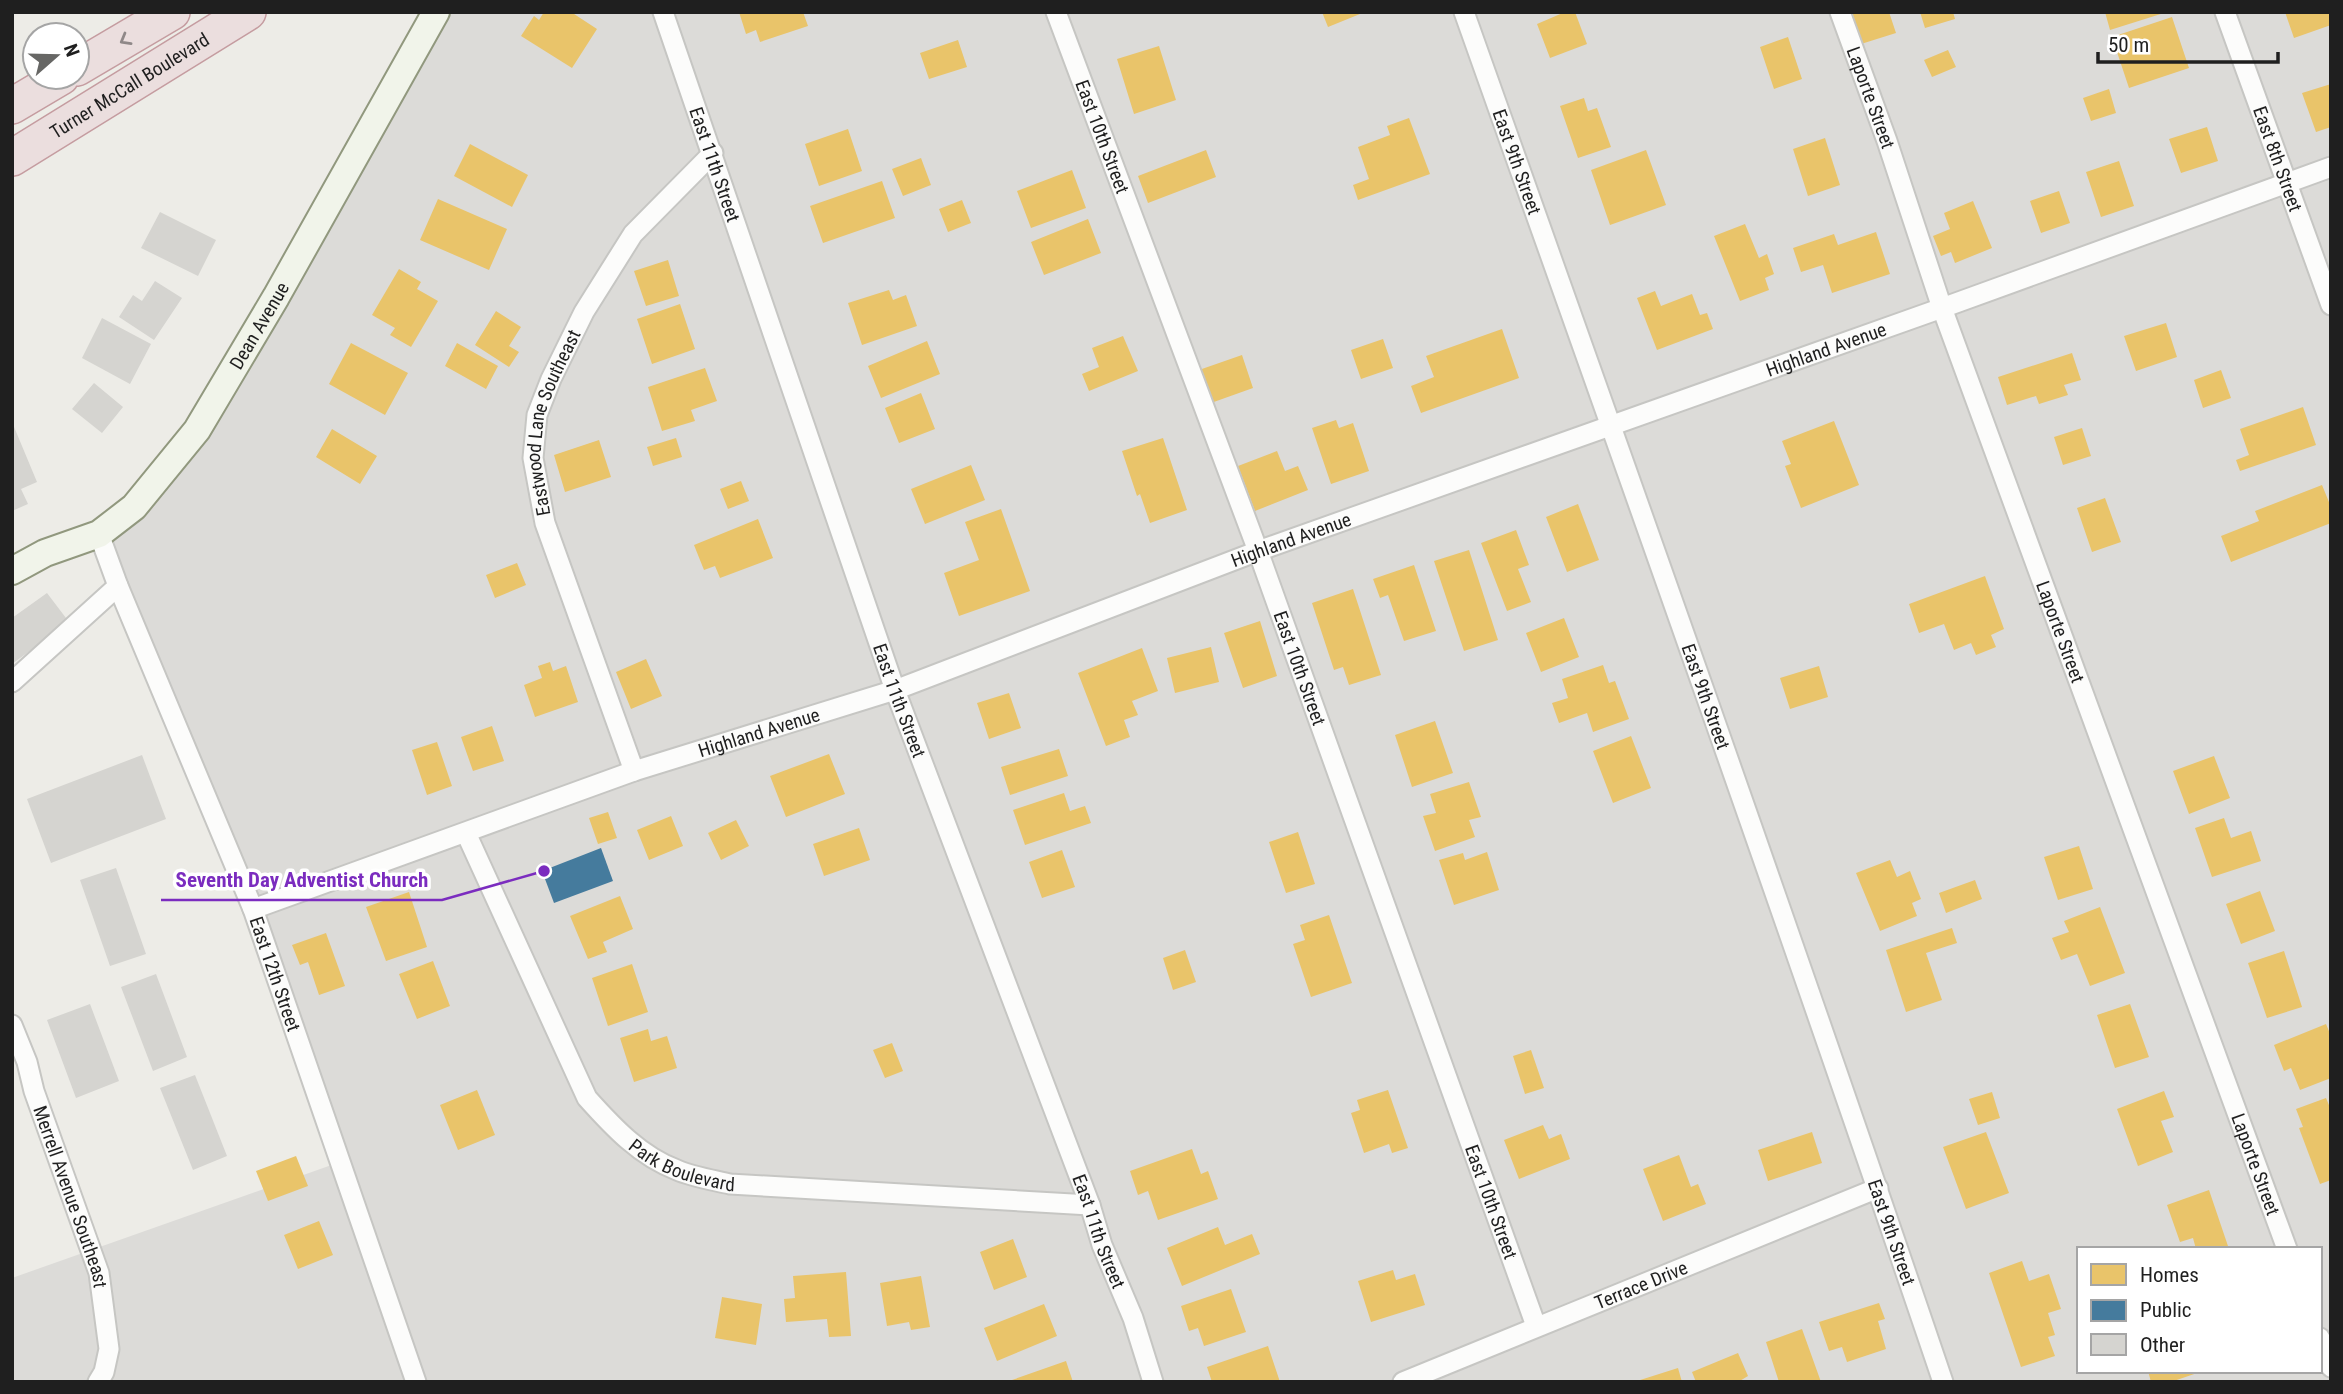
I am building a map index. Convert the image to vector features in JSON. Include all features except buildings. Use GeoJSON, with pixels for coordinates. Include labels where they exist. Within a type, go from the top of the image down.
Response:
{"type":"FeatureCollection","features":[{"type":"Feature","properties":{"kind":"highway","name":"Turner McCall Boulevard"},"geometry":{"type":"LineString","coordinates":[[91,60],[173,12]]}},
{"type":"Feature","properties":{"kind":"highway","name":"Turner McCall Boulevard"},"geometry":{"type":"LineString","coordinates":[[12,158],[248,12]]}},
{"type":"Feature","properties":{"kind":"highway"},"geometry":{"type":"LineString","coordinates":[[12,106],[37,91]]}},
{"type":"Feature","properties":{"kind":"main road","name":"Dean Avenue"},"geometry":{"type":"LineString","coordinates":[[12,571],[45,553],[99,534],[134,507],[197,429],[276,298],[436,12]]}},
{"type":"Feature","properties":{"kind":"street","name":"East 11th Street"},"geometry":{"type":"LineString","coordinates":[[663,12],[895,690],[1090,1205],[1102,1245],[1133,1318],[1153,1382]]}},
{"type":"Feature","properties":{"kind":"street","name":"East 10th Street"},"geometry":{"type":"LineString","coordinates":[[1056,12],[1258,551],[1536,1326]]}},
{"type":"Feature","properties":{"kind":"street","name":"East 9th Street"},"geometry":{"type":"LineString","coordinates":[[1465,12],[1878,1188],[1943,1382]]}},
{"type":"Feature","properties":{"kind":"street","name":"Laporte Street"},"geometry":{"type":"LineString","coordinates":[[1840,12],[1887,141],[1942,308],[2286,1247]]}},
{"type":"Feature","properties":{"kind":"street","name":"East 8th Street"},"geometry":{"type":"LineString","coordinates":[[2225,12],[2331,305]]}},
{"type":"Feature","properties":{"kind":"street","name":"Eastwood Lane Southeast"},"geometry":{"type":"LineString","coordinates":[[634,771],[545,523],[533,458],[537,415],[551,379],[584,312],[633,234],[713,153]]}},
{"type":"Feature","properties":{"kind":"street","name":"Highland Avenue"},"geometry":{"type":"LineString","coordinates":[[253,909],[634,771],[895,690],[1258,551],[2331,167]]}},
{"type":"Feature","properties":{"kind":"street","name":"East 12th Street"},"geometry":{"type":"LineString","coordinates":[[99,534],[118,586],[253,909],[416,1382]]}},
{"type":"Feature","properties":{"kind":"street"},"geometry":{"type":"LineString","coordinates":[[12,682],[118,586]]}},
{"type":"Feature","properties":{"kind":"street","name":"Park Boulevard"},"geometry":{"type":"LineString","coordinates":[[466,833],[587,1098],[617,1131],[645,1154],[678,1171],[730,1184],[1090,1205]]}},
{"type":"Feature","properties":{"kind":"street","name":"Merrell Avenue Southeast"},"geometry":{"type":"LineString","coordinates":[[12,1025],[99,1273],[110,1349],[101,1377]]}},
{"type":"Feature","properties":{"kind":"street","name":"Terrace Drive"},"geometry":{"type":"LineString","coordinates":[[1403,1382],[1878,1188]]}},
{"type":"Feature","properties":{"kind":"street"},"geometry":{"type":"LineString","coordinates":[[2322,1343],[2331,1367]]}},
{"type":"Feature","properties":{"kind":"shaded area"},"geometry":{"type":"Polygon","coordinates":[[[436,12],[2331,12],[2331,1382],[12,1382],[12,1278],[340,1162],[99,534],[197,429],[436,12]]]}},
{"type":"Feature","properties":{"kind":"place","name":"Seventh Day Adventist Church"},"geometry":{"type":"Point","coordinates":[544,871]}}]}
